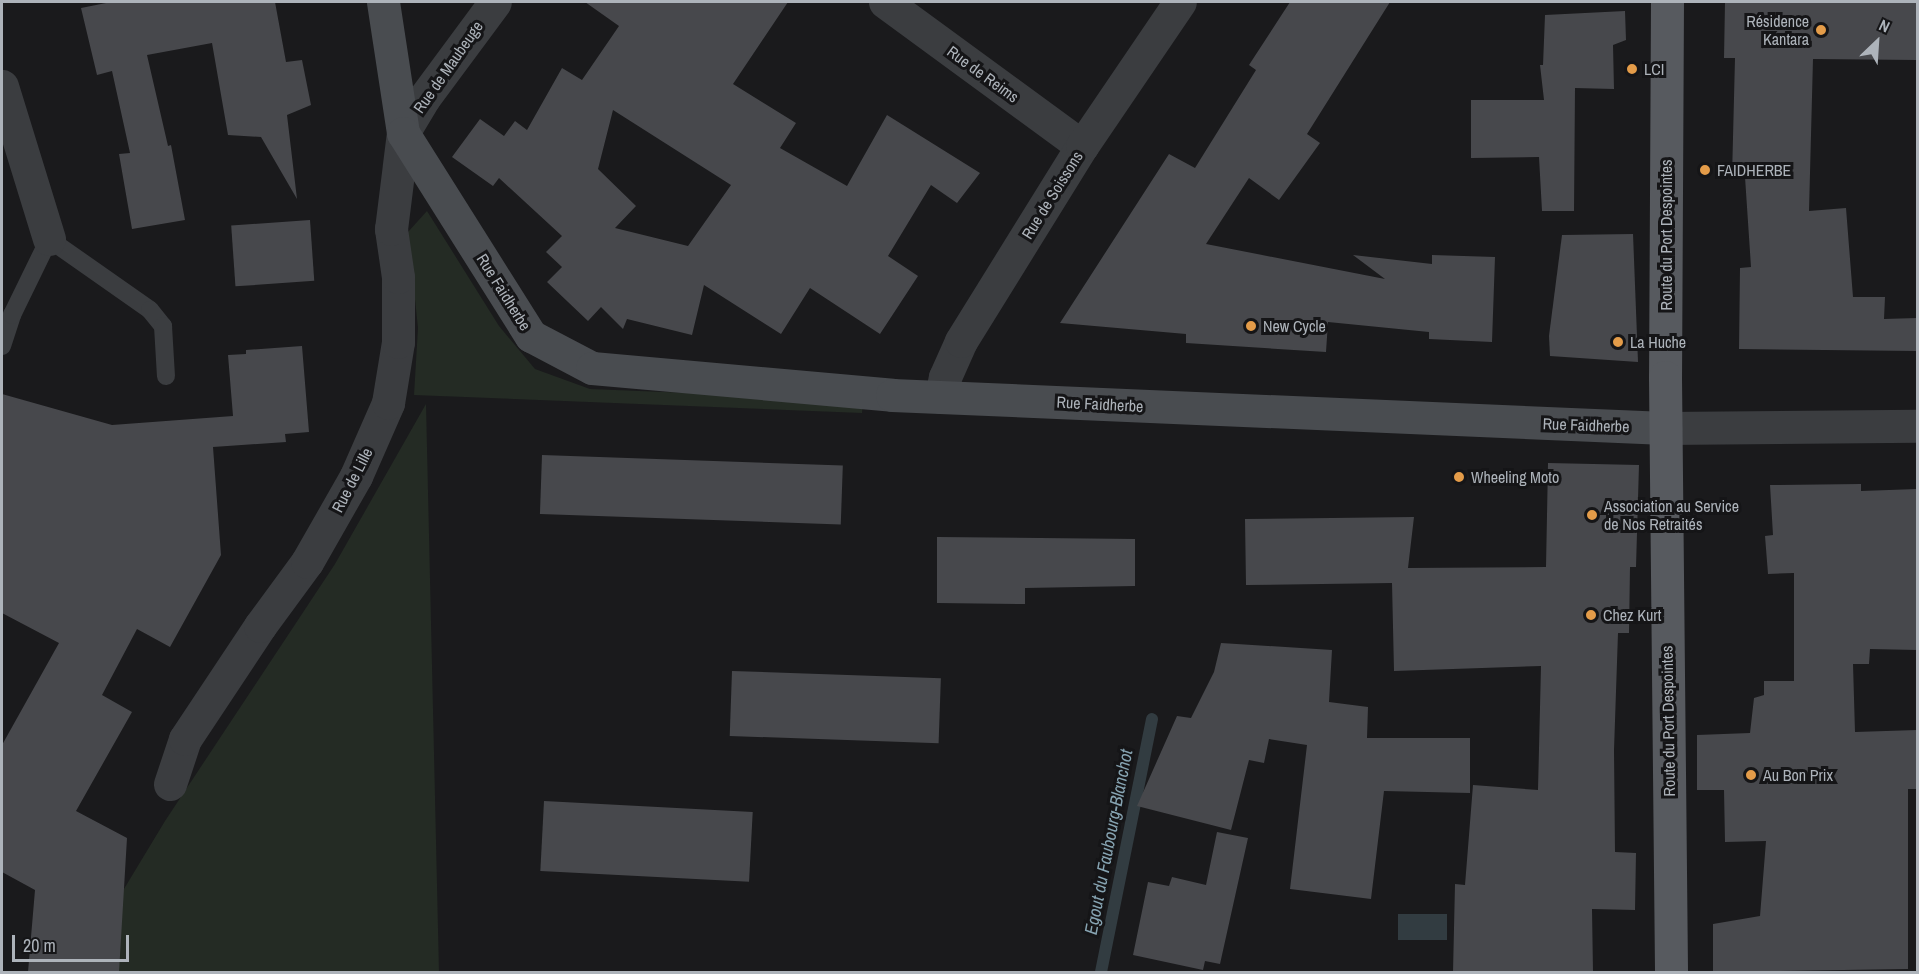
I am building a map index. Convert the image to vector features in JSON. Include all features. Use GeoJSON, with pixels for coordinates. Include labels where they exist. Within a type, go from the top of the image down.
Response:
{"type":"FeatureCollection","features":[{"type":"Feature","properties":{"kind":"main road","name":"Route du Port Despointes"},"geometry":{"type":"LineString","coordinates":[[1667,2],[1665,428],[1671,972]]}},
{"type":"Feature","properties":{"kind":"street"},"geometry":{"type":"LineString","coordinates":[[383,2],[403,134]]}},
{"type":"Feature","properties":{"kind":"street","name":"Rue de Maubeuge"},"geometry":{"type":"LineString","coordinates":[[403,134],[424,98],[495,2]]}},
{"type":"Feature","properties":{"kind":"street","name":"Rue de Reims"},"geometry":{"type":"LineString","coordinates":[[885,2],[1082,146]]}},
{"type":"Feature","properties":{"kind":"street","name":"Rue de Soissons"},"geometry":{"type":"LineString","coordinates":[[941,397],[945,376],[961,342],[1082,146],[1180,2]]}},
{"type":"Feature","properties":{"kind":"street"},"geometry":{"type":"LineString","coordinates":[[2,86],[49,239]]}},
{"type":"Feature","properties":{"kind":"street","name":"Rue Faidherbe"},"geometry":{"type":"LineString","coordinates":[[403,134],[531,336],[592,368],[941,397],[1665,428],[1917,426]]}},
{"type":"Feature","properties":{"kind":"street","name":"Rue de Lille"},"geometry":{"type":"LineString","coordinates":[[170,784],[185,739],[260,626],[308,562],[356,476],[388,403],[398,342],[398,277],[391,229],[403,134]]}},
{"type":"Feature","properties":{"kind":"lane"},"geometry":{"type":"LineString","coordinates":[[2,346],[12,315],[49,239],[150,310],[163,326],[166,376]]}},
{"type":"Feature","properties":{"kind":"shaded area"},"geometry":{"type":"Polygon","coordinates":[[[427,211],[499,326],[535,369],[590,389],[863,400],[862,413],[414,395],[418,328],[408,232],[427,211]]]}},
{"type":"Feature","properties":{"kind":"shaded area"},"geometry":{"type":"Polygon","coordinates":[[[426,404],[439,972],[113,972],[98,932],[165,821],[335,564],[426,404]]]}},
{"type":"Feature","properties":{"kind":"shaded area"},"geometry":{"type":"Polygon","coordinates":[[[1398,914],[1447,914],[1447,940],[1398,940],[1398,914]]]}},
{"type":"Feature","properties":{"kind":"building"},"geometry":{"type":"Polygon","coordinates":[[[111,2],[275,2],[286,62],[302,60],[311,105],[287,115],[297,199],[261,137],[228,135],[212,43],[147,55],[168,146],[171,145],[185,220],[132,229],[119,154],[130,153],[112,71],[97,75],[81,8],[111,2]]]}},
{"type":"Feature","properties":{"kind":"building"},"geometry":{"type":"Polygon","coordinates":[[[585,2],[788,2],[733,84],[796,123],[780,148],[847,186],[887,115],[980,173],[957,203],[931,185],[888,256],[918,276],[880,334],[810,288],[781,334],[704,285],[692,335],[627,319],[623,329],[601,307],[588,321],[547,282],[562,267],[546,252],[562,236],[499,178],[493,186],[452,157],[480,119],[504,136],[515,121],[527,130],[562,68],[582,80],[619,26],[585,2]],[[613,110],[598,169],[636,206],[615,228],[688,246],[731,185],[613,110]]]}},
{"type":"Feature","properties":{"kind":"building"},"geometry":{"type":"Polygon","coordinates":[[[1290,2],[1390,2],[1307,134],[1320,143],[1279,200],[1249,178],[1206,244],[1385,279],[1353,255],[1432,264],[1432,255],[1495,257],[1492,342],[1429,339],[1429,332],[1328,322],[1326,352],[1186,343],[1186,334],[1060,323],[1169,154],[1195,168],[1256,70],[1249,65],[1290,2]]]}},
{"type":"Feature","properties":{"kind":"building"},"geometry":{"type":"Polygon","coordinates":[[[1725,2],[1917,2],[1917,60],[1813,59],[1809,211],[1846,208],[1853,297],[1885,297],[1884,319],[1917,318],[1917,351],[1739,349],[1740,268],[1751,267],[1745,177],[1732,177],[1735,58],[1724,58],[1725,2]]]}},
{"type":"Feature","properties":{"kind":"building"},"geometry":{"type":"Polygon","coordinates":[[[1625,11],[1626,40],[1613,45],[1614,89],[1575,88],[1574,211],[1542,211],[1539,157],[1471,158],[1471,100],[1544,100],[1540,65],[1543,65],[1545,15],[1625,11]]]}},
{"type":"Feature","properties":{"kind":"building"},"geometry":{"type":"Polygon","coordinates":[[[310,220],[314,281],[235,286],[231,226],[310,220]]]}},
{"type":"Feature","properties":{"kind":"building"},"geometry":{"type":"Polygon","coordinates":[[[1633,234],[1638,362],[1550,356],[1549,336],[1562,235],[1633,234]]]}},
{"type":"Feature","properties":{"kind":"building"},"geometry":{"type":"Polygon","coordinates":[[[302,346],[309,432],[285,434],[286,442],[213,447],[221,555],[170,647],[137,629],[102,695],[132,712],[76,811],[127,838],[119,972],[28,972],[35,890],[2,872],[2,745],[59,643],[2,613],[2,394],[112,425],[233,416],[228,355],[246,354],[246,350],[302,346]]]}},
{"type":"Feature","properties":{"kind":"building"},"geometry":{"type":"Polygon","coordinates":[[[542,455],[843,466],[841,524],[540,514],[542,455]]]}},
{"type":"Feature","properties":{"kind":"building"},"geometry":{"type":"Polygon","coordinates":[[[1548,463],[1639,465],[1636,567],[1630,567],[1629,633],[1618,633],[1614,750],[1615,852],[1636,853],[1635,910],[1592,909],[1593,972],[1453,972],[1455,884],[1465,885],[1473,785],[1538,790],[1541,666],[1394,671],[1392,583],[1246,585],[1245,519],[1414,517],[1408,568],[1546,567],[1548,463]]]}},
{"type":"Feature","properties":{"kind":"building"},"geometry":{"type":"Polygon","coordinates":[[[1861,484],[1861,491],[1917,489],[1917,650],[1870,649],[1869,664],[1853,664],[1855,732],[1917,730],[1917,789],[1908,789],[1908,969],[1713,972],[1713,924],[1760,916],[1766,841],[1725,842],[1724,790],[1697,790],[1697,735],[1750,733],[1754,698],[1764,695],[1764,681],[1794,681],[1794,573],[1768,574],[1765,536],[1773,535],[1770,485],[1861,484]]]}},
{"type":"Feature","properties":{"kind":"building"},"geometry":{"type":"Polygon","coordinates":[[[937,537],[1135,539],[1135,586],[1025,588],[1025,604],[937,603],[937,537]]]}},
{"type":"Feature","properties":{"kind":"building"},"geometry":{"type":"Polygon","coordinates":[[[1221,643],[1332,650],[1329,702],[1368,707],[1367,738],[1470,738],[1470,793],[1384,791],[1371,899],[1290,889],[1307,745],[1269,739],[1264,763],[1249,760],[1231,830],[1137,806],[1177,716],[1191,718],[1214,672],[1221,643]]]}},
{"type":"Feature","properties":{"kind":"building"},"geometry":{"type":"Polygon","coordinates":[[[732,671],[941,678],[939,743],[730,736],[732,671]]]}},
{"type":"Feature","properties":{"kind":"building"},"geometry":{"type":"Polygon","coordinates":[[[544,801],[753,812],[749,882],[540,871],[544,801]]]}},
{"type":"Feature","properties":{"kind":"building"},"geometry":{"type":"Polygon","coordinates":[[[1217,832],[1248,838],[1220,964],[1205,961],[1203,970],[1133,955],[1148,882],[1169,886],[1172,877],[1206,885],[1217,832]]]}},
{"type":"Feature","properties":{"kind":"waterway","name":"Egout du Faubourg-Blanchot"},"geometry":{"type":"LineString","coordinates":[[1101,972],[1152,719]]}},
{"type":"Feature","properties":{"kind":"place","name":"Résidence Kantara"},"geometry":{"type":"Point","coordinates":[1821,30]}},
{"type":"Feature","properties":{"kind":"place","name":"LCI"},"geometry":{"type":"Point","coordinates":[1632,69]}},
{"type":"Feature","properties":{"kind":"place","name":"FAIDHERBE"},"geometry":{"type":"Point","coordinates":[1705,170]}},
{"type":"Feature","properties":{"kind":"place","name":"New Cycle"},"geometry":{"type":"Point","coordinates":[1251,326]}},
{"type":"Feature","properties":{"kind":"place","name":"La Huche"},"geometry":{"type":"Point","coordinates":[1618,342]}},
{"type":"Feature","properties":{"kind":"place","name":"Wheeling Moto"},"geometry":{"type":"Point","coordinates":[1459,477]}},
{"type":"Feature","properties":{"kind":"place","name":"Association au Service de Nos Retraités"},"geometry":{"type":"Point","coordinates":[1592,515]}},
{"type":"Feature","properties":{"kind":"place","name":"Chez Kurt"},"geometry":{"type":"Point","coordinates":[1591,615]}},
{"type":"Feature","properties":{"kind":"place","name":"Au Bon Prix"},"geometry":{"type":"Point","coordinates":[1751,775]}}]}
